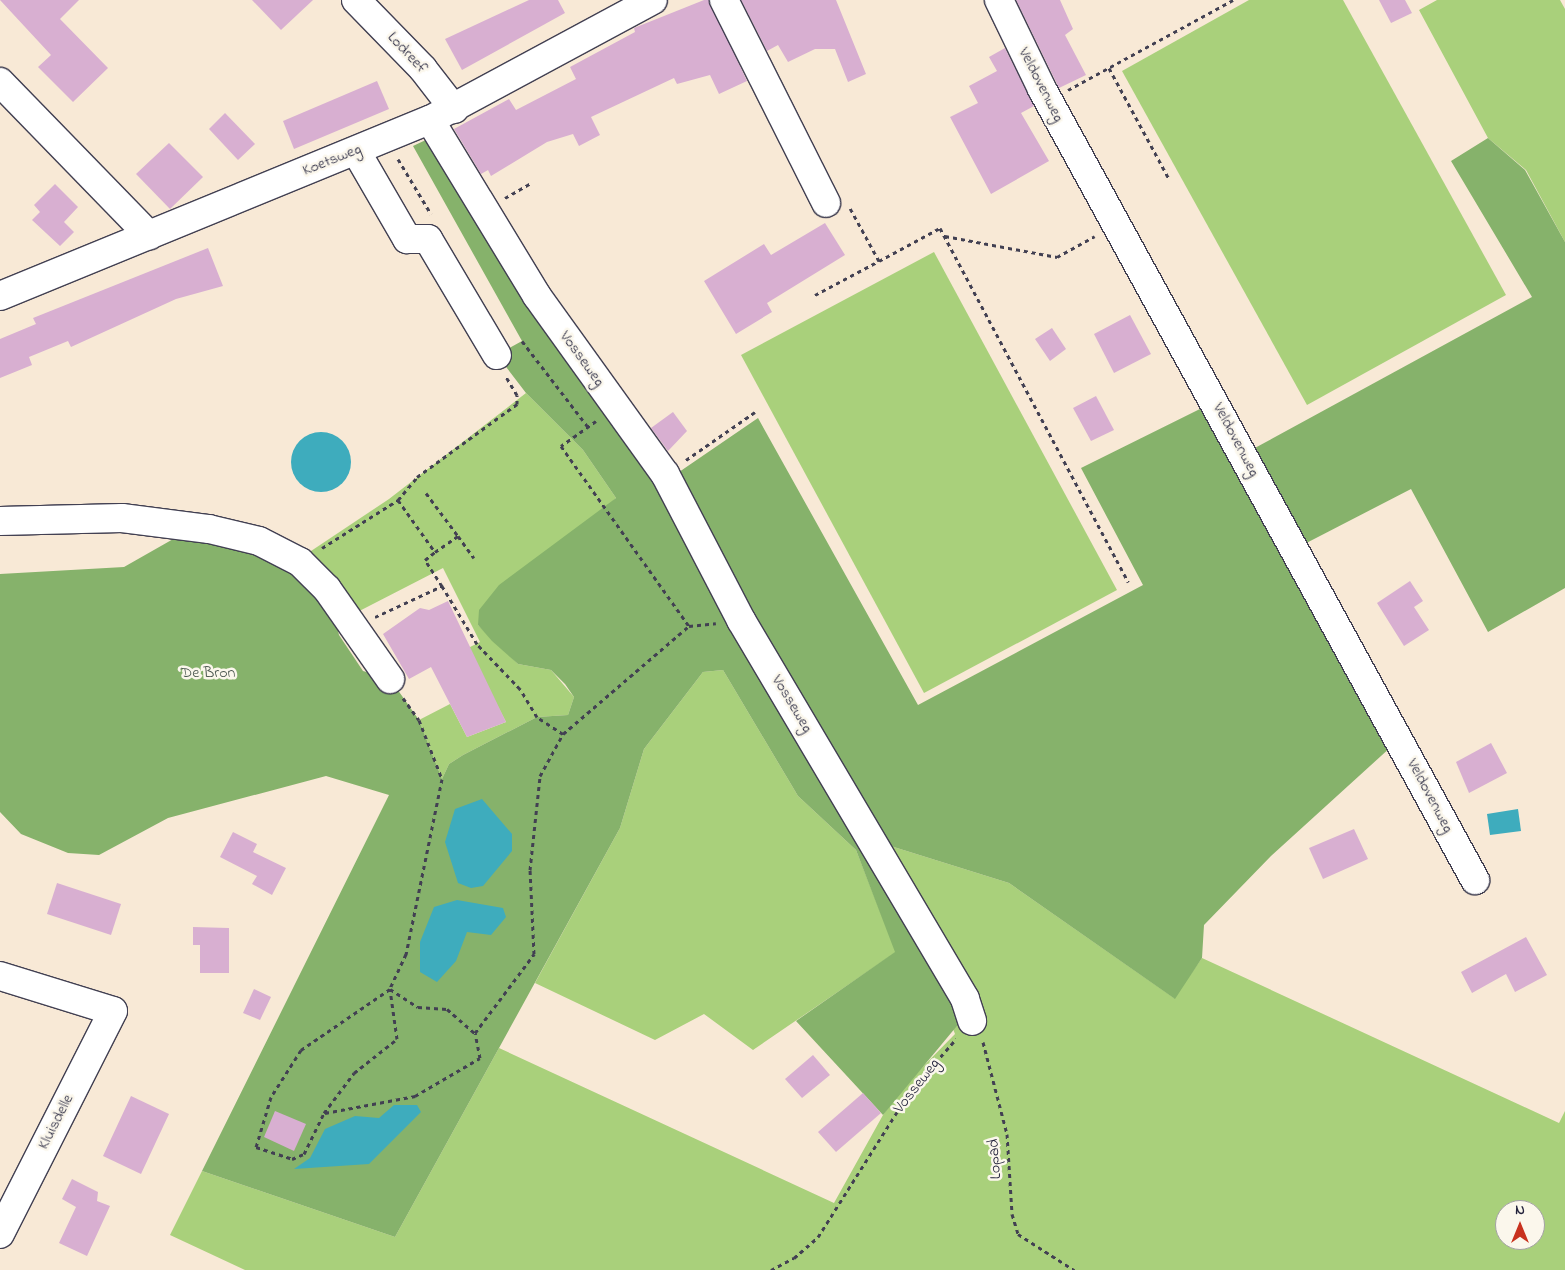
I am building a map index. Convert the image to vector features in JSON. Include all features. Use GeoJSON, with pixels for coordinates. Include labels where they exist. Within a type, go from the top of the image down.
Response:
{"type":"FeatureCollection","features":[{"type":"Feature","properties":{"kind":"street","name":"Lodreef"},"geometry":{"type":"LineString","coordinates":[[356,0],[423,69],[442,114]]}},
{"type":"Feature","properties":{"kind":"street","name":"Koetsweg"},"geometry":{"type":"LineString","coordinates":[[0,296],[442,114],[653,0]]}},
{"type":"Feature","properties":{"kind":"street"},"geometry":{"type":"LineString","coordinates":[[724,0],[826,203]]}},
{"type":"Feature","properties":{"kind":"street","name":"Veldovenweg"},"geometry":{"type":"LineString","coordinates":[[999,0],[1048,101],[1118,224],[1474,880]]}},
{"type":"Feature","properties":{"kind":"street"},"geometry":{"type":"LineString","coordinates":[[0,82],[150,235]]}},
{"type":"Feature","properties":{"kind":"street","name":"Vosseweg"},"geometry":{"type":"LineString","coordinates":[[442,114],[537,296],[664,474],[741,620],[965,999],[972,1021]]}},
{"type":"Feature","properties":{"kind":"street"},"geometry":{"type":"LineString","coordinates":[[356,151],[406,239],[428,239],[497,355]]}},
{"type":"Feature","properties":{"kind":"street"},"geometry":{"type":"LineString","coordinates":[[0,521],[122,518],[209,528],[260,541],[300,562],[355,627],[390,679]]}},
{"type":"Feature","properties":{"kind":"street","name":"Kluisdelle"},"geometry":{"type":"LineString","coordinates":[[0,976],[113,1011],[0,1234]]}},
{"type":"Feature","properties":{"kind":"path"},"geometry":{"type":"LineString","coordinates":[[1048,101],[1233,0]]}},
{"type":"Feature","properties":{"kind":"path"},"geometry":{"type":"LineString","coordinates":[[1109,68],[1168,179]]}},
{"type":"Feature","properties":{"kind":"path"},"geometry":{"type":"LineString","coordinates":[[386,138],[433,217],[428,239]]}},
{"type":"Feature","properties":{"kind":"path"},"geometry":{"type":"LineString","coordinates":[[826,203],[842,193],[879,261]]}},
{"type":"Feature","properties":{"kind":"path"},"geometry":{"type":"LineString","coordinates":[[944,236],[1057,256],[1118,224]]}},
{"type":"Feature","properties":{"kind":"path"},"geometry":{"type":"LineString","coordinates":[[815,295],[940,228],[1128,582]]}},
{"type":"Feature","properties":{"kind":"path"},"geometry":{"type":"LineString","coordinates":[[522,341],[588,427]]}},
{"type":"Feature","properties":{"kind":"path"},"geometry":{"type":"LineString","coordinates":[[300,562],[398,500],[417,477],[517,404],[517,395],[495,361],[497,355]]}},
{"type":"Feature","properties":{"kind":"path"},"geometry":{"type":"LineString","coordinates":[[474,1033],[534,954],[530,870],[540,776],[563,734],[689,626],[561,446],[616,407]]}},
{"type":"Feature","properties":{"kind":"path"},"geometry":{"type":"LineString","coordinates":[[664,474],[755,412]]}},
{"type":"Feature","properties":{"kind":"path"},"geometry":{"type":"LineString","coordinates":[[426,494],[474,558]]}},
{"type":"Feature","properties":{"kind":"path"},"geometry":{"type":"LineString","coordinates":[[398,500],[435,552]]}},
{"type":"Feature","properties":{"kind":"path"},"geometry":{"type":"LineString","coordinates":[[458,536],[425,560],[477,644],[520,689],[537,717],[563,734]]}},
{"type":"Feature","properties":{"kind":"path"},"geometry":{"type":"LineString","coordinates":[[355,627],[442,586]]}},
{"type":"Feature","properties":{"kind":"path"},"geometry":{"type":"LineString","coordinates":[[390,679],[418,720],[442,779],[406,954],[390,989],[301,1050],[271,1097],[256,1147],[292,1159],[304,1154],[324,1113],[354,1072],[397,1039],[390,989]]}},
{"type":"Feature","properties":{"kind":"path"},"geometry":{"type":"LineString","coordinates":[[324,1113],[416,1096],[480,1058],[474,1033],[447,1009],[418,1007],[390,989]]}},
{"type":"Feature","properties":{"kind":"path","name":"Vosseweg"},"geometry":{"type":"LineString","coordinates":[[771,1270],[794,1258],[818,1237],[854,1186],[909,1093],[972,1021]]}},
{"type":"Feature","properties":{"kind":"path","name":"Lopad"},"geometry":{"type":"LineString","coordinates":[[972,1021],[981,1035],[1007,1134],[1012,1214],[1018,1234],[1074,1270]]}},
{"type":"Feature","properties":{"kind":"green space"},"geometry":{"type":"Polygon","coordinates":[[[1249,0],[1343,0],[1506,295],[1307,405],[1122,71],[1249,0]]]}},
{"type":"Feature","properties":{"kind":"green space"},"geometry":{"type":"Polygon","coordinates":[[[1437,0],[1560,0],[1565,9],[1565,242],[1526,170],[1488,138],[1419,10],[1437,0]]]}},
{"type":"Feature","properties":{"kind":"green space","name":"De Bron"},"geometry":{"type":"Polygon","coordinates":[[[430,138],[663,483],[758,418],[918,705],[1143,585],[1081,468],[1210,404],[1253,449],[1532,297],[1451,161],[1488,138],[1525,170],[1565,242],[1565,588],[1488,632],[1411,489],[1287,553],[1392,746],[1271,856],[1204,925],[1202,958],[1175,999],[1009,883],[881,843],[961,1021],[883,1115],[796,1021],[895,952],[856,850],[798,796],[723,670],[703,672],[644,749],[620,828],[395,1237],[202,1171],[389,795],[326,776],[168,818],[99,855],[68,853],[21,834],[0,812],[0,574],[124,567],[175,538],[212,539],[298,569],[331,600],[339,635],[363,671],[390,679],[419,720],[442,779],[449,764],[537,717],[568,715],[574,697],[565,684],[551,670],[518,664],[492,641],[478,625],[479,610],[499,585],[616,498],[583,450],[526,393],[497,355],[522,341],[413,146],[430,138]]]}},
{"type":"Feature","properties":{"kind":"green space"},"geometry":{"type":"Polygon","coordinates":[[[934,252],[1117,590],[924,693],[741,355],[934,252]]]}},
{"type":"Feature","properties":{"kind":"green space"},"geometry":{"type":"Polygon","coordinates":[[[526,393],[583,450],[616,498],[478,625],[518,664],[551,670],[574,697],[568,715],[537,717],[449,764],[442,779],[419,720],[450,704],[467,737],[506,722],[468,648],[480,642],[443,568],[336,623],[305,555],[389,499],[526,393]]]}},
{"type":"Feature","properties":{"kind":"green space"},"geometry":{"type":"Polygon","coordinates":[[[723,670],[798,796],[856,850],[896,952],[753,1050],[704,1014],[655,1040],[535,983],[620,828],[644,749],[703,672],[723,670]]]}},
{"type":"Feature","properties":{"kind":"green space"},"geometry":{"type":"Polygon","coordinates":[[[881,843],[1009,883],[1174,998],[1202,958],[1559,1123],[1565,1111],[1565,1270],[245,1270],[170,1235],[202,1171],[395,1237],[499,1048],[834,1203],[883,1115],[904,1086],[955,1034],[881,843]]]}},
{"type":"Feature","properties":{"kind":"water"},"geometry":{"type":"Polygon","coordinates":[[[321,432],[338,437],[346,445],[351,462],[346,479],[338,487],[321,492],[304,487],[296,479],[291,462],[296,445],[304,437],[321,432]]]}},
{"type":"Feature","properties":{"kind":"water"},"geometry":{"type":"Polygon","coordinates":[[[482,799],[512,834],[512,851],[483,886],[471,888],[458,883],[445,842],[455,809],[482,799]]]}},
{"type":"Feature","properties":{"kind":"water"},"geometry":{"type":"Polygon","coordinates":[[[1518,809],[1521,831],[1490,835],[1487,814],[1518,809]]]}},
{"type":"Feature","properties":{"kind":"water"},"geometry":{"type":"Polygon","coordinates":[[[457,900],[503,908],[506,917],[491,935],[467,932],[456,961],[437,982],[420,972],[420,942],[434,907],[457,900]]]}},
{"type":"Feature","properties":{"kind":"water"},"geometry":{"type":"Polygon","coordinates":[[[394,1105],[417,1105],[421,1112],[369,1164],[294,1169],[310,1158],[325,1129],[355,1116],[379,1118],[394,1105]]]}},
{"type":"Feature","properties":{"kind":"building"},"geometry":{"type":"Polygon","coordinates":[[[0,0],[79,0],[60,19],[108,68],[73,102],[38,67],[51,55],[0,0]]]}},
{"type":"Feature","properties":{"kind":"building"},"geometry":{"type":"Polygon","coordinates":[[[252,0],[313,0],[281,30],[252,0]]]}},
{"type":"Feature","properties":{"kind":"building"},"geometry":{"type":"Polygon","coordinates":[[[529,0],[558,0],[565,13],[462,70],[445,39],[529,0]]]}},
{"type":"Feature","properties":{"kind":"building"},"geometry":{"type":"Polygon","coordinates":[[[704,0],[709,0],[747,81],[719,94],[710,75],[677,84],[674,78],[591,117],[600,135],[579,146],[573,134],[547,142],[491,176],[488,170],[481,174],[454,129],[509,99],[516,110],[576,79],[570,67],[635,32],[634,28],[704,0]]]}},
{"type":"Feature","properties":{"kind":"building"},"geometry":{"type":"Polygon","coordinates":[[[741,0],[836,0],[866,74],[848,82],[835,49],[815,49],[788,62],[778,45],[767,51],[741,0]]]}},
{"type":"Feature","properties":{"kind":"building"},"geometry":{"type":"Polygon","coordinates":[[[1016,0],[1060,0],[1073,29],[1065,35],[1086,75],[1059,88],[1016,0]]]}},
{"type":"Feature","properties":{"kind":"building"},"geometry":{"type":"Polygon","coordinates":[[[1379,0],[1405,0],[1412,13],[1391,23],[1379,0]]]}},
{"type":"Feature","properties":{"kind":"building"},"geometry":{"type":"Polygon","coordinates":[[[1005,48],[1034,106],[1021,113],[1049,161],[991,194],[950,117],[978,103],[969,86],[997,71],[989,57],[1005,48]]]}},
{"type":"Feature","properties":{"kind":"building"},"geometry":{"type":"Polygon","coordinates":[[[377,81],[389,109],[294,149],[283,121],[377,81]]]}},
{"type":"Feature","properties":{"kind":"building"},"geometry":{"type":"Polygon","coordinates":[[[225,113],[255,144],[238,160],[209,129],[225,113]]]}},
{"type":"Feature","properties":{"kind":"building"},"geometry":{"type":"Polygon","coordinates":[[[169,143],[203,177],[170,209],[136,174],[169,143]]]}},
{"type":"Feature","properties":{"kind":"building"},"geometry":{"type":"Polygon","coordinates":[[[55,184],[78,207],[64,222],[74,232],[60,246],[32,220],[40,212],[34,205],[55,184]]]}},
{"type":"Feature","properties":{"kind":"building"},"geometry":{"type":"Polygon","coordinates":[[[825,223],[845,255],[767,303],[772,312],[736,334],[704,281],[764,244],[771,255],[825,223]]]}},
{"type":"Feature","properties":{"kind":"building"},"geometry":{"type":"Polygon","coordinates":[[[208,248],[223,286],[176,299],[71,347],[68,341],[29,357],[32,365],[0,378],[0,339],[36,324],[33,318],[208,248]]]}},
{"type":"Feature","properties":{"kind":"building"},"geometry":{"type":"Polygon","coordinates":[[[1130,315],[1151,354],[1114,373],[1094,334],[1130,315]]]}},
{"type":"Feature","properties":{"kind":"building"},"geometry":{"type":"Polygon","coordinates":[[[1052,328],[1066,349],[1050,361],[1035,339],[1052,328]]]}},
{"type":"Feature","properties":{"kind":"building"},"geometry":{"type":"Polygon","coordinates":[[[1096,396],[1114,430],[1091,441],[1073,408],[1096,396]]]}},
{"type":"Feature","properties":{"kind":"building"},"geometry":{"type":"Polygon","coordinates":[[[673,412],[687,431],[668,451],[651,428],[673,412]]]}},
{"type":"Feature","properties":{"kind":"building"},"geometry":{"type":"Polygon","coordinates":[[[1410,581],[1423,601],[1414,607],[1429,630],[1404,646],[1377,603],[1410,581]]]}},
{"type":"Feature","properties":{"kind":"building"},"geometry":{"type":"Polygon","coordinates":[[[448,601],[506,722],[467,737],[431,667],[409,679],[383,634],[420,608],[429,610],[448,601]]]}},
{"type":"Feature","properties":{"kind":"building"},"geometry":{"type":"Polygon","coordinates":[[[1491,743],[1507,773],[1469,793],[1456,762],[1491,743]]]}},
{"type":"Feature","properties":{"kind":"building"},"geometry":{"type":"Polygon","coordinates":[[[1354,829],[1368,859],[1323,879],[1309,848],[1354,829]]]}},
{"type":"Feature","properties":{"kind":"building"},"geometry":{"type":"Polygon","coordinates":[[[233,832],[257,844],[253,852],[286,868],[272,895],[252,884],[257,876],[220,857],[233,832]]]}},
{"type":"Feature","properties":{"kind":"building"},"geometry":{"type":"Polygon","coordinates":[[[57,883],[121,904],[111,935],[47,914],[57,883]]]}},
{"type":"Feature","properties":{"kind":"building"},"geometry":{"type":"Polygon","coordinates":[[[193,927],[229,928],[229,973],[200,973],[200,945],[193,945],[193,927]]]}},
{"type":"Feature","properties":{"kind":"building"},"geometry":{"type":"Polygon","coordinates":[[[1526,937],[1547,975],[1515,992],[1506,974],[1472,993],[1461,972],[1526,937]]]}},
{"type":"Feature","properties":{"kind":"building"},"geometry":{"type":"Polygon","coordinates":[[[254,989],[271,997],[260,1020],[243,1013],[254,989]]]}},
{"type":"Feature","properties":{"kind":"building"},"geometry":{"type":"Polygon","coordinates":[[[813,1055],[830,1075],[802,1098],[785,1079],[813,1055]]]}},
{"type":"Feature","properties":{"kind":"building"},"geometry":{"type":"Polygon","coordinates":[[[863,1093],[881,1113],[836,1152],[818,1132],[863,1093]]]}},
{"type":"Feature","properties":{"kind":"building"},"geometry":{"type":"Polygon","coordinates":[[[131,1096],[169,1114],[141,1174],[103,1156],[131,1096]]]}},
{"type":"Feature","properties":{"kind":"building"},"geometry":{"type":"Polygon","coordinates":[[[275,1111],[306,1124],[294,1151],[264,1137],[275,1111]]]}},
{"type":"Feature","properties":{"kind":"building"},"geometry":{"type":"Polygon","coordinates":[[[72,1179],[98,1192],[97,1201],[110,1206],[87,1256],[59,1243],[76,1207],[62,1199],[72,1179]]]}}]}
